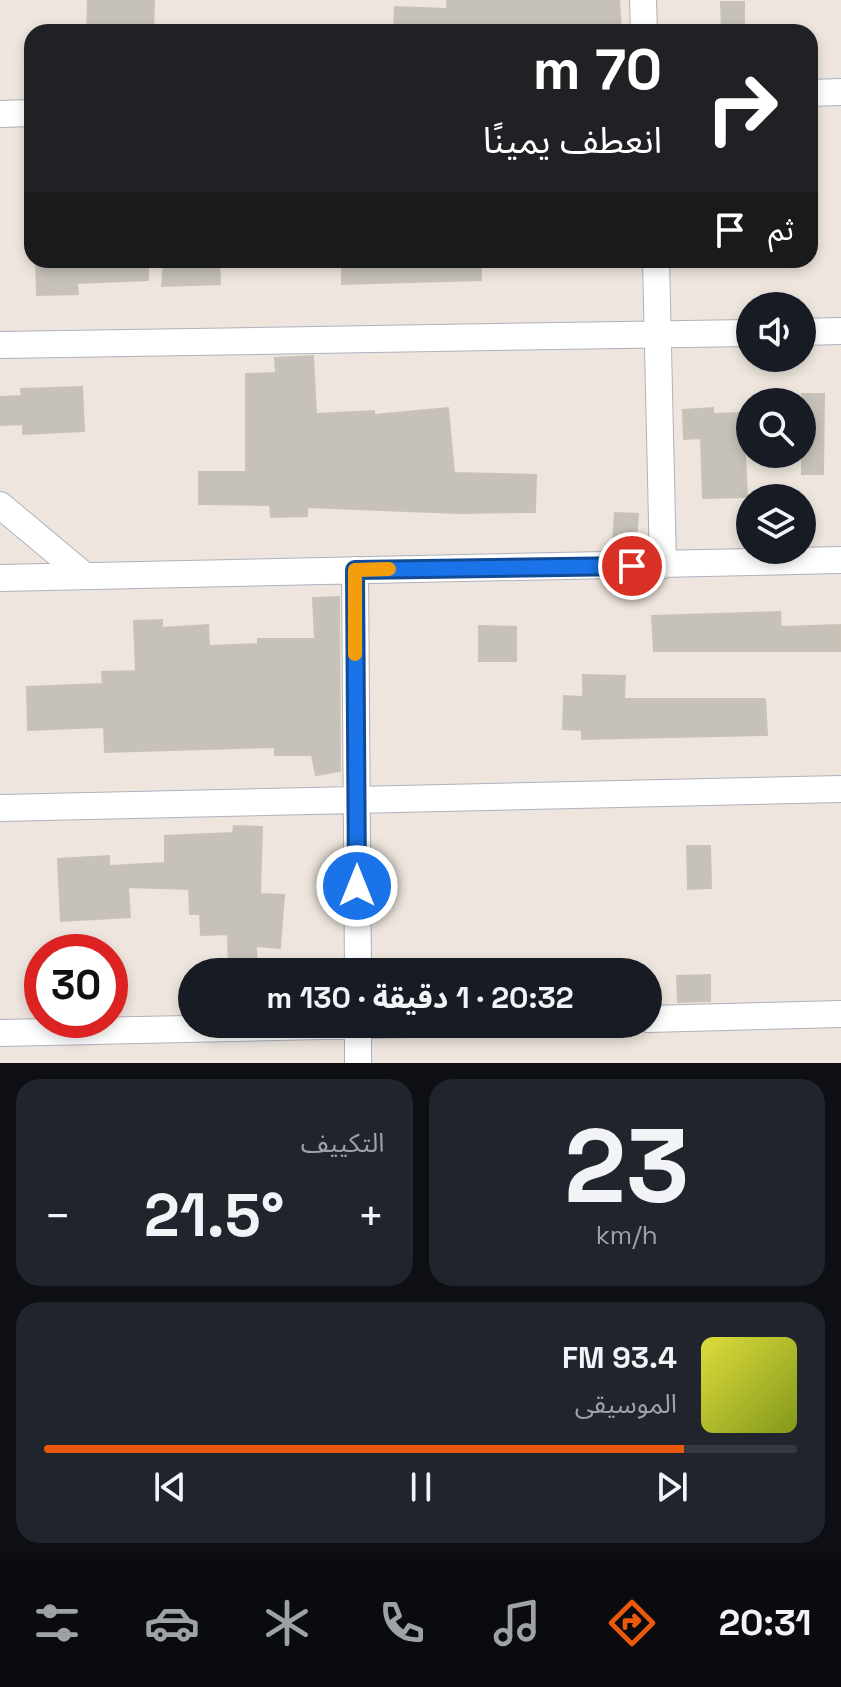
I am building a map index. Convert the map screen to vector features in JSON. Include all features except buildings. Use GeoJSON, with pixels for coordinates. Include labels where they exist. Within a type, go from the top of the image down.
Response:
{"type":"FeatureCollection","features":[{"type":"Feature","properties":{"kind":"street"},"geometry":{"type":"LineString","coordinates":[[643,0],[644,24]]}},
{"type":"Feature","properties":{"kind":"street"},"geometry":{"type":"LineString","coordinates":[[818,93],[841,92]]}},
{"type":"Feature","properties":{"kind":"street"},"geometry":{"type":"LineString","coordinates":[[0,114],[24,113]]}},
{"type":"Feature","properties":{"kind":"street"},"geometry":{"type":"LineString","coordinates":[[656,268],[663,565]]}},
{"type":"Feature","properties":{"kind":"street"},"geometry":{"type":"LineString","coordinates":[[816,332],[841,331]]}},
{"type":"Feature","properties":{"kind":"street"},"geometry":{"type":"LineString","coordinates":[[0,345],[736,333]]}},
{"type":"Feature","properties":{"kind":"street"},"geometry":{"type":"LineString","coordinates":[[0,505],[85,576]]}},
{"type":"Feature","properties":{"kind":"street"},"geometry":{"type":"LineString","coordinates":[[0,578],[841,560]]}},
{"type":"Feature","properties":{"kind":"street"},"geometry":{"type":"LineString","coordinates":[[355,570],[358,958]]}},
{"type":"Feature","properties":{"kind":"street"},"geometry":{"type":"LineString","coordinates":[[0,808],[841,789]]}},
{"type":"Feature","properties":{"kind":"street"},"geometry":{"type":"LineString","coordinates":[[662,1019],[841,1014]]}},
{"type":"Feature","properties":{"kind":"street"},"geometry":{"type":"LineString","coordinates":[[0,1033],[178,1029]]}},
{"type":"Feature","properties":{"kind":"street"},"geometry":{"type":"LineString","coordinates":[[358,1038],[358,1063]]}},
{"type":"Feature","properties":{"kind":"slow traffic"},"geometry":{"type":"LineString","coordinates":[[355,654],[355,570],[389,569]]}},
{"type":"Feature","properties":{"kind":"route"},"geometry":{"type":"LineString","coordinates":[[357,886],[355,570],[632,566]]}}]}
